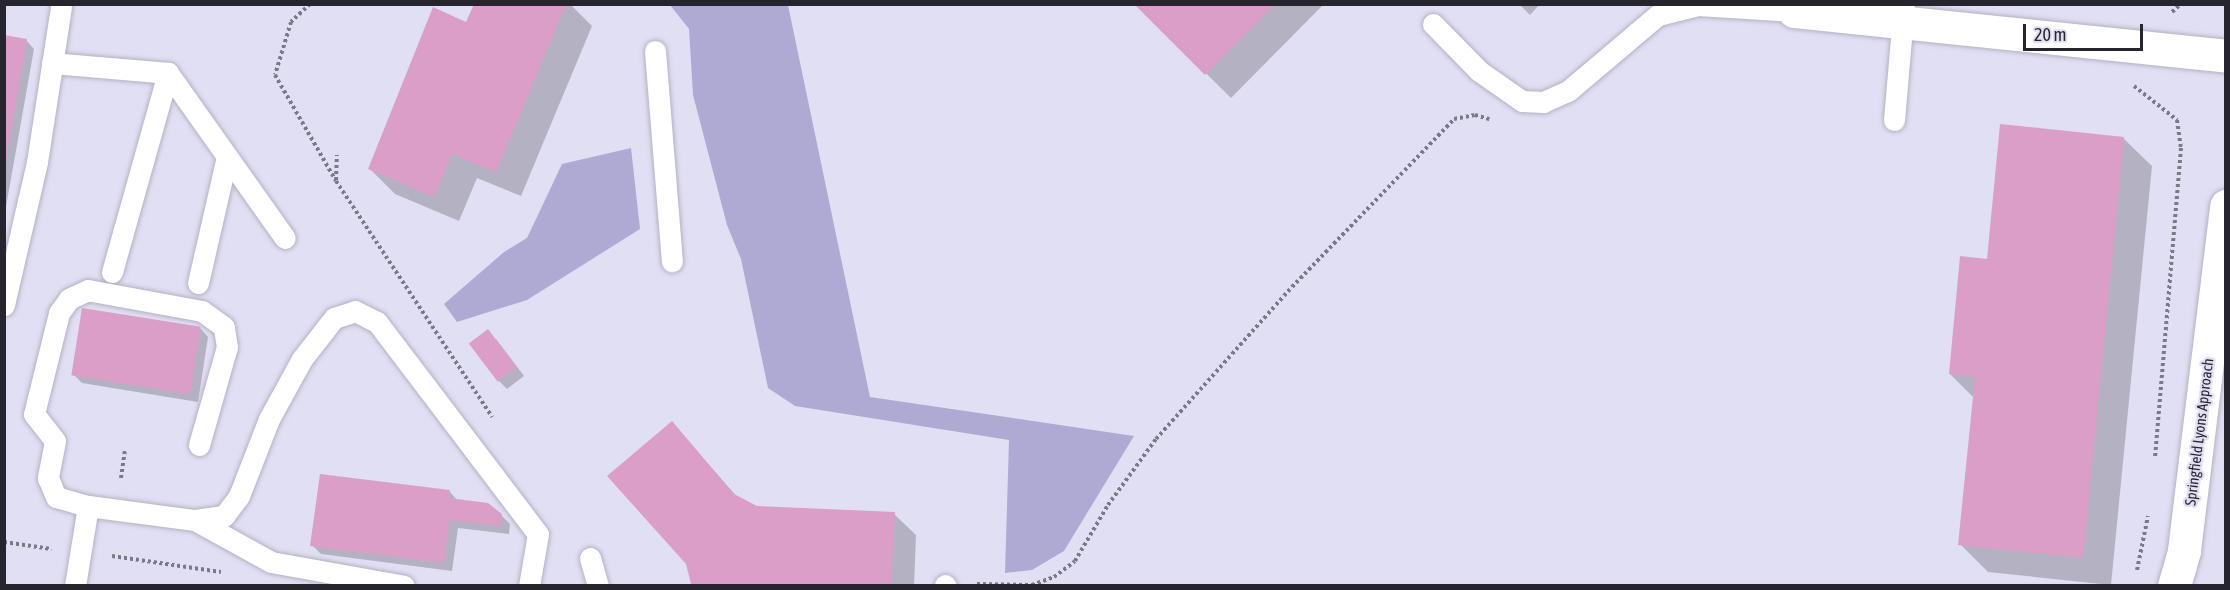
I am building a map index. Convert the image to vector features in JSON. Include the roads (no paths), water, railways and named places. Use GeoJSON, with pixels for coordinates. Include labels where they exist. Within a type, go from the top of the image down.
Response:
{"type":"FeatureCollection","features":[{"type":"Feature","properties":{"kind":"street"},"geometry":{"type":"LineString","coordinates":[[1794,11],[1904,13],[2226,56]]}},
{"type":"Feature","properties":{"kind":"street","name":"Springfield Lyons Approach"},"geometry":{"type":"LineString","coordinates":[[2174,585],[2184,550],[2221,301],[2226,206]]}},
{"type":"Feature","properties":{"kind":"street","name":"Springfield Lyons Approach"},"geometry":{"type":"LineString","coordinates":[[2184,550],[2187,585]]}},
{"type":"Feature","properties":{"kind":"lane"},"geometry":{"type":"LineString","coordinates":[[1433,24],[1479,71],[1522,100],[1543,102],[1568,91],[1658,15],[1698,5],[1794,11]]}},
{"type":"Feature","properties":{"kind":"lane"},"geometry":{"type":"LineString","coordinates":[[4,305],[37,162],[61,7]]}},
{"type":"Feature","properties":{"kind":"lane"},"geometry":{"type":"LineString","coordinates":[[1894,120],[1904,13]]}},
{"type":"Feature","properties":{"kind":"lane"},"geometry":{"type":"LineString","coordinates":[[655,51],[672,261]]}},
{"type":"Feature","properties":{"kind":"lane"},"geometry":{"type":"LineString","coordinates":[[52,63],[168,73],[285,238]]}},
{"type":"Feature","properties":{"kind":"lane"},"geometry":{"type":"LineString","coordinates":[[112,272],[168,73]]}},
{"type":"Feature","properties":{"kind":"lane"},"geometry":{"type":"LineString","coordinates":[[198,283],[227,156]]}},
{"type":"Feature","properties":{"kind":"lane"},"geometry":{"type":"LineString","coordinates":[[199,445],[227,347],[224,327],[202,311],[88,290],[69,299],[59,313],[34,414],[55,441],[48,478],[56,497],[88,507],[195,520],[224,516],[239,496],[269,419],[316,337],[334,318],[355,311],[377,322],[538,534],[529,585]]}},
{"type":"Feature","properties":{"kind":"lane"},"geometry":{"type":"LineString","coordinates":[[75,585],[78,553],[88,507]]}},
{"type":"Feature","properties":{"kind":"lane"},"geometry":{"type":"LineString","coordinates":[[195,520],[271,562],[404,585]]}},
{"type":"Feature","properties":{"kind":"lane"},"geometry":{"type":"LineString","coordinates":[[590,558],[598,585]]}}]}
